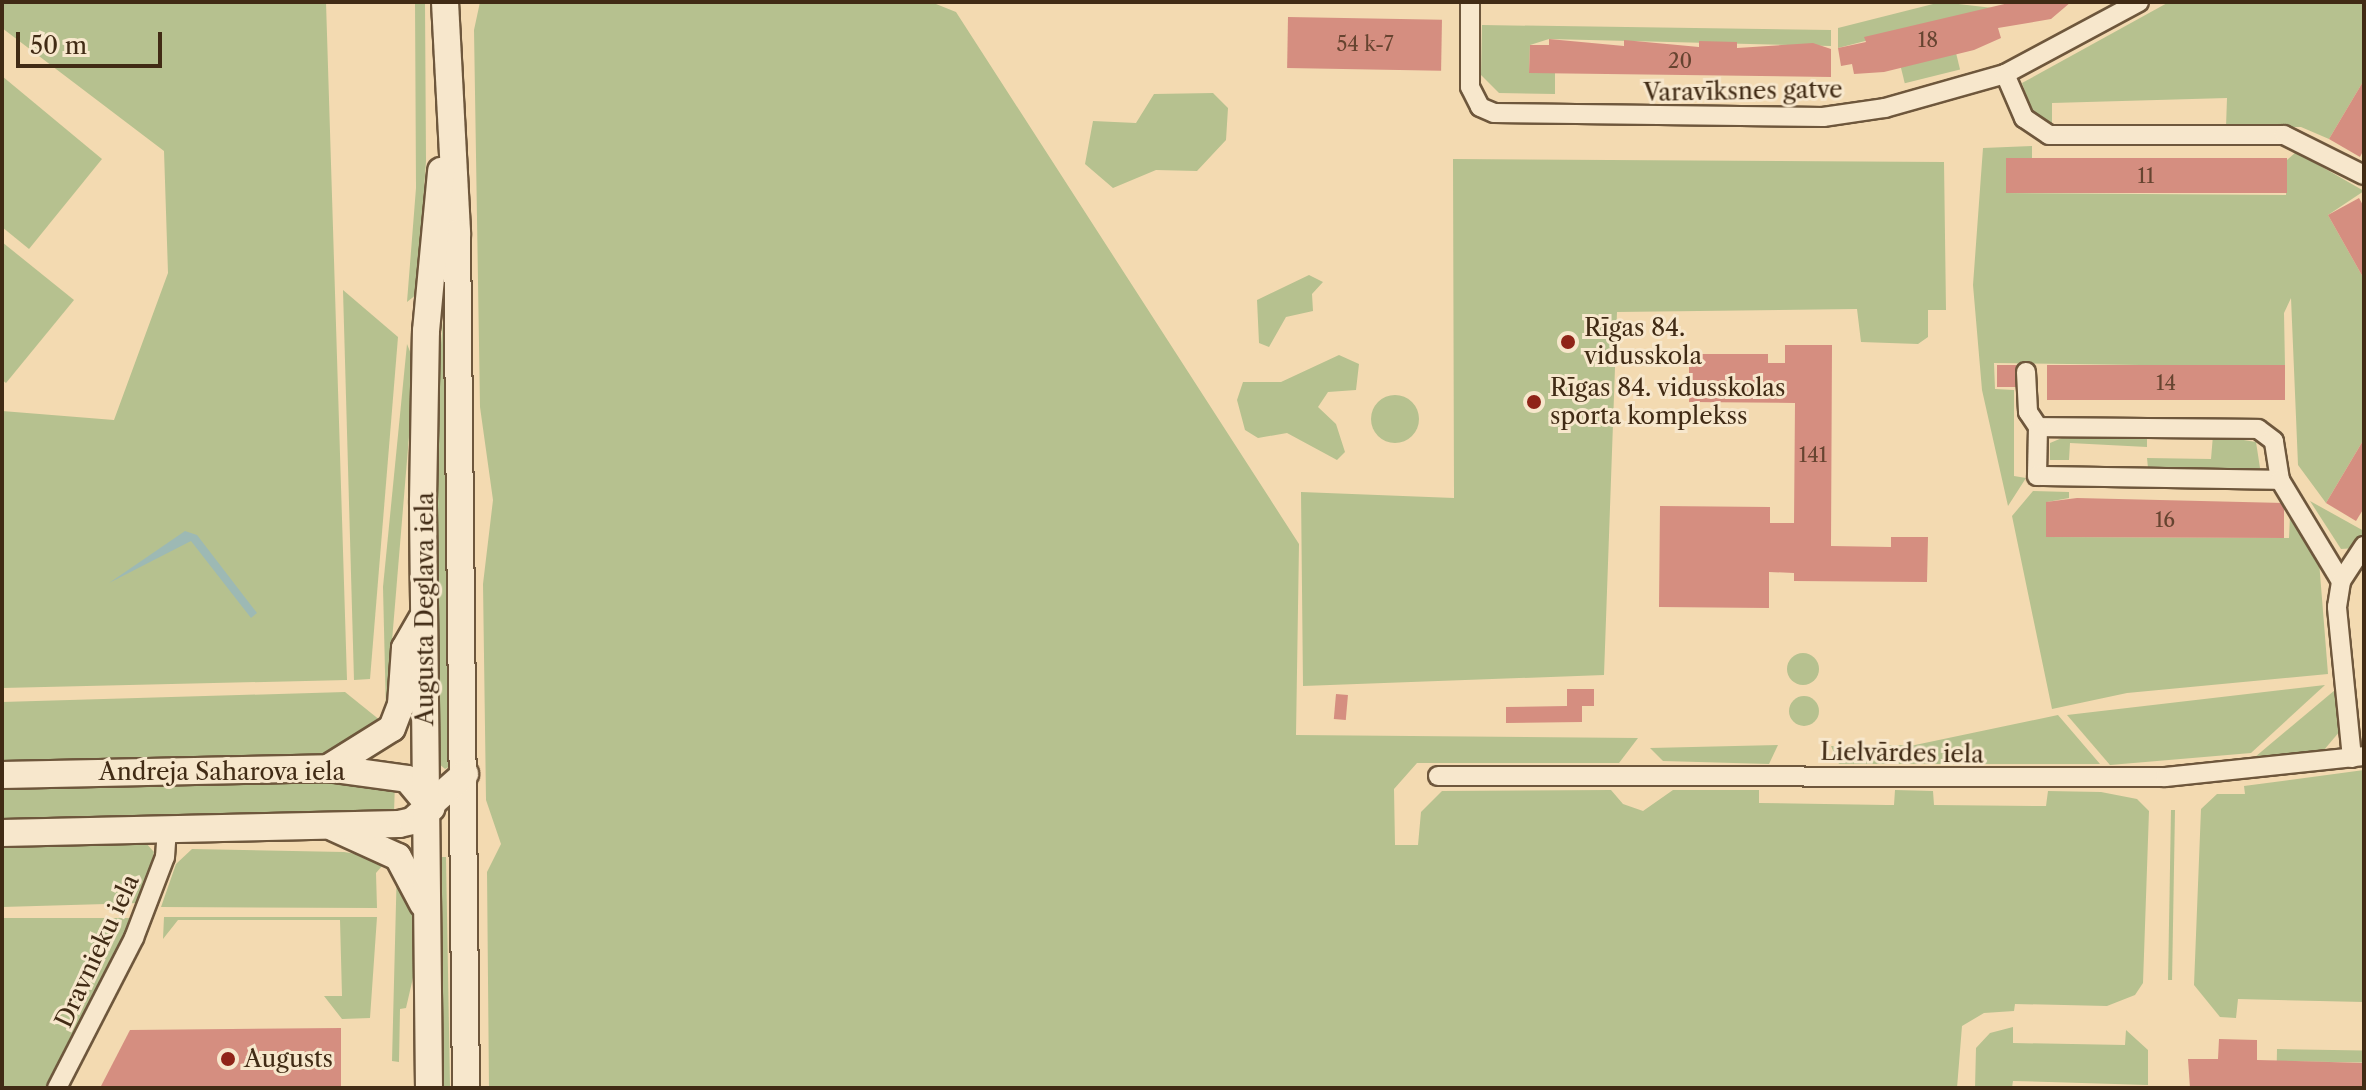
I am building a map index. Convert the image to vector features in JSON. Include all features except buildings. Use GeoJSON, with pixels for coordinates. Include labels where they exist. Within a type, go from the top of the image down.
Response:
{"type":"FeatureCollection","features":[{"type":"Feature","properties":{"kind":"main road","name":"Augusta Deglava iela"},"geometry":{"type":"LineString","coordinates":[[445,2],[447,132],[457,233],[466,1088]]}},
{"type":"Feature","properties":{"kind":"main road","name":"Augusta Deglava iela"},"geometry":{"type":"LineString","coordinates":[[429,1088],[428,806],[422,618],[426,331],[447,132]]}},
{"type":"Feature","properties":{"kind":"main road"},"geometry":{"type":"LineString","coordinates":[[328,768],[392,728],[401,705],[405,648],[422,618]]}},
{"type":"Feature","properties":{"kind":"main road","name":"Andreja Saharova iela"},"geometry":{"type":"LineString","coordinates":[[2,775],[328,768],[407,779],[428,806],[464,841]]}},
{"type":"Feature","properties":{"kind":"main road"},"geometry":{"type":"LineString","coordinates":[[2,833],[334,828],[412,821],[465,774]]}},
{"type":"Feature","properties":{"kind":"main road"},"geometry":{"type":"LineString","coordinates":[[334,828],[398,857],[420,890],[428,924]]}},
{"type":"Feature","properties":{"kind":"street","name":"Varavīksnes gatve"},"geometry":{"type":"LineString","coordinates":[[1470,2],[1470,87],[1480,107],[1494,113],[1835,116],[2005,74],[2139,2]]}},
{"type":"Feature","properties":{"kind":"street"},"geometry":{"type":"LineString","coordinates":[[2005,74],[2024,118],[2049,135],[2284,135],[2364,175]]}},
{"type":"Feature","properties":{"kind":"street"},"geometry":{"type":"LineString","coordinates":[[2026,372],[2028,412],[2038,427],[2037,476],[2280,480]]}},
{"type":"Feature","properties":{"kind":"street"},"geometry":{"type":"LineString","coordinates":[[2038,427],[2258,429],[2274,441],[2280,480],[2341,581]]}},
{"type":"Feature","properties":{"kind":"street"},"geometry":{"type":"LineString","coordinates":[[2358,757],[2337,607],[2341,581],[2364,546]]}},
{"type":"Feature","properties":{"kind":"street","name":"Lielvārdes iela"},"geometry":{"type":"LineString","coordinates":[[1438,776],[2165,777],[2358,757]]}},
{"type":"Feature","properties":{"kind":"street","name":"Dravnieku iela"},"geometry":{"type":"LineString","coordinates":[[57,1088],[134,938],[165,857],[167,831]]}},
{"type":"Feature","properties":{"kind":"green space"},"geometry":{"type":"Polygon","coordinates":[[[2,2],[326,2],[347,680],[2,688],[2,411],[114,420],[168,273],[164,151],[2,28],[2,2]]]}},
{"type":"Feature","properties":{"kind":"green space"},"geometry":{"type":"Polygon","coordinates":[[[415,2],[425,2],[426,161],[417,294],[407,302],[416,188],[415,2]]]}},
{"type":"Feature","properties":{"kind":"green space"},"geometry":{"type":"Polygon","coordinates":[[[480,2],[931,2],[956,12],[1299,544],[1296,735],[1638,738],[1619,763],[1417,763],[1394,789],[1395,845],[1418,845],[1421,812],[1442,791],[1611,790],[1623,804],[1643,811],[1673,790],[1759,790],[1759,803],[1887,805],[1894,805],[1895,790],[1933,791],[1934,805],[2046,806],[2048,791],[2101,792],[2137,799],[2149,811],[2143,983],[2135,995],[2107,1006],[2015,1004],[2014,1011],[1984,1013],[1962,1026],[1957,1088],[489,1088],[487,872],[501,844],[486,800],[483,584],[493,500],[480,407],[474,30],[480,2]]]}},
{"type":"Feature","properties":{"kind":"green space"},"geometry":{"type":"Polygon","coordinates":[[[1941,2],[1993,8],[1838,48],[1838,28],[1941,2]]]}},
{"type":"Feature","properties":{"kind":"green space"},"geometry":{"type":"Polygon","coordinates":[[[2169,2],[2364,2],[2364,80],[2329,139],[2301,127],[2226,127],[2227,98],[2052,103],[2052,124],[2032,111],[2022,83],[2169,2]]]}},
{"type":"Feature","properties":{"kind":"green space"},"geometry":{"type":"Polygon","coordinates":[[[1482,25],[1831,30],[1831,46],[1549,39],[1530,45],[1529,72],[1555,73],[1555,94],[1499,93],[1481,75],[1482,25]]]}},
{"type":"Feature","properties":{"kind":"green space"},"geometry":{"type":"Polygon","coordinates":[[[1955,49],[1960,69],[1905,83],[1900,63],[1955,49]]]}},
{"type":"Feature","properties":{"kind":"green space"},"geometry":{"type":"Polygon","coordinates":[[[2,76],[102,159],[29,249],[2,227],[2,76]]]}},
{"type":"Feature","properties":{"kind":"green space"},"geometry":{"type":"Polygon","coordinates":[[[1213,93],[1228,108],[1226,140],[1197,171],[1156,170],[1113,188],[1085,164],[1093,121],[1136,123],[1154,94],[1213,93]]]}},
{"type":"Feature","properties":{"kind":"green space"},"geometry":{"type":"Polygon","coordinates":[[[2032,146],[2032,158],[2006,158],[2006,193],[2286,195],[2287,160],[2296,152],[2364,191],[2328,215],[2364,279],[2364,439],[2326,503],[2298,465],[2291,298],[2284,313],[2285,367],[1994,363],[1995,389],[2014,390],[2014,476],[2026,478],[2008,506],[1982,390],[1973,285],[1983,148],[2032,146]]]}},
{"type":"Feature","properties":{"kind":"green space","name":"Rīgas 84. vidusskolas sporta komplekss"},"geometry":{"type":"Polygon","coordinates":[[[1453,159],[1944,162],[1946,310],[1928,310],[1928,337],[1918,344],[1861,342],[1857,309],[1617,312],[1604,675],[1303,686],[1301,492],[1454,498],[1453,159]]]}},
{"type":"Feature","properties":{"kind":"green space"},"geometry":{"type":"Polygon","coordinates":[[[2,242],[74,300],[6,383],[2,380],[2,242]]]}},
{"type":"Feature","properties":{"kind":"green space"},"geometry":{"type":"Polygon","coordinates":[[[447,270],[452,765],[445,769],[437,762],[435,419],[447,270]]]}},
{"type":"Feature","properties":{"kind":"green space"},"geometry":{"type":"Polygon","coordinates":[[[1309,275],[1323,282],[1312,294],[1313,311],[1286,317],[1269,347],[1259,343],[1257,300],[1309,275]]]}},
{"type":"Feature","properties":{"kind":"green space"},"geometry":{"type":"Polygon","coordinates":[[[343,290],[398,337],[370,679],[354,680],[343,290]]]}},
{"type":"Feature","properties":{"kind":"green space"},"geometry":{"type":"Polygon","coordinates":[[[407,344],[415,364],[386,713],[383,587],[407,344]]]}},
{"type":"Feature","properties":{"kind":"green space"},"geometry":{"type":"Polygon","coordinates":[[[1339,355],[1359,364],[1356,390],[1328,392],[1318,407],[1336,424],[1345,452],[1337,460],[1287,433],[1258,438],[1245,430],[1237,400],[1243,382],[1281,382],[1339,355]]]}},
{"type":"Feature","properties":{"kind":"green space"},"geometry":{"type":"Polygon","coordinates":[[[1395,395],[1404,396],[1412,402],[1418,410],[1418,428],[1412,436],[1404,442],[1395,443],[1386,442],[1378,436],[1372,428],[1371,419],[1372,410],[1378,402],[1386,396],[1395,395]]]}},
{"type":"Feature","properties":{"kind":"green space"},"geometry":{"type":"Polygon","coordinates":[[[2069,435],[2147,437],[2147,447],[2070,443],[2069,460],[2050,460],[2050,443],[2069,435]]]}},
{"type":"Feature","properties":{"kind":"green space"},"geometry":{"type":"Polygon","coordinates":[[[2213,435],[2256,442],[2260,468],[2148,468],[2147,458],[2211,459],[2213,435]]]}},
{"type":"Feature","properties":{"kind":"green space"},"geometry":{"type":"Polygon","coordinates":[[[2033,491],[2069,492],[2069,498],[2047,502],[2047,537],[2289,538],[2290,515],[2319,561],[2328,674],[2127,693],[2052,709],[2012,516],[2033,491]]]}},
{"type":"Feature","properties":{"kind":"green space"},"geometry":{"type":"Polygon","coordinates":[[[2310,501],[2364,531],[2356,548],[2341,549],[2310,501]]]}},
{"type":"Feature","properties":{"kind":"green space"},"geometry":{"type":"Polygon","coordinates":[[[1803,653],[1814,658],[1819,669],[1814,680],[1803,685],[1792,680],[1787,669],[1792,658],[1803,653]]]}},
{"type":"Feature","properties":{"kind":"green space"},"geometry":{"type":"Polygon","coordinates":[[[2325,685],[2251,753],[2110,765],[2067,715],[2325,685]]]}},
{"type":"Feature","properties":{"kind":"green space"},"geometry":{"type":"Polygon","coordinates":[[[2335,690],[2340,731],[2324,750],[2255,757],[2335,690]]]}},
{"type":"Feature","properties":{"kind":"green space"},"geometry":{"type":"Polygon","coordinates":[[[345,692],[381,721],[323,755],[2,762],[2,702],[345,692]]]}},
{"type":"Feature","properties":{"kind":"green space"},"geometry":{"type":"Polygon","coordinates":[[[1804,696],[1810,697],[1818,705],[1818,717],[1810,725],[1804,726],[1798,725],[1790,717],[1789,711],[1790,705],[1798,697],[1804,696]]]}},
{"type":"Feature","properties":{"kind":"green space"},"geometry":{"type":"Polygon","coordinates":[[[2058,715],[2100,764],[1839,764],[1831,746],[1915,745],[2058,715]]]}},
{"type":"Feature","properties":{"kind":"green space"},"geometry":{"type":"Polygon","coordinates":[[[1778,745],[1769,764],[1663,761],[1650,748],[1778,745]]]}},
{"type":"Feature","properties":{"kind":"green space"},"geometry":{"type":"Polygon","coordinates":[[[2364,770],[2364,1002],[2238,999],[2236,1018],[2220,1017],[2194,985],[2201,809],[2217,794],[2245,794],[2244,786],[2364,770]]]}},
{"type":"Feature","properties":{"kind":"green space"},"geometry":{"type":"Polygon","coordinates":[[[371,780],[395,783],[394,812],[2,819],[2,788],[371,780]]]}},
{"type":"Feature","properties":{"kind":"green space"},"geometry":{"type":"Polygon","coordinates":[[[2171,810],[2175,810],[2172,980],[2168,980],[2171,810]]]}},
{"type":"Feature","properties":{"kind":"green space"},"geometry":{"type":"Polygon","coordinates":[[[145,842],[154,852],[140,903],[2,907],[2,846],[145,842]]]}},
{"type":"Feature","properties":{"kind":"green space"},"geometry":{"type":"Polygon","coordinates":[[[192,849],[344,852],[388,859],[376,873],[377,908],[161,907],[176,864],[192,849]]]}},
{"type":"Feature","properties":{"kind":"green space"},"geometry":{"type":"Polygon","coordinates":[[[439,857],[446,857],[450,1088],[443,1088],[439,857]]]}},
{"type":"Feature","properties":{"kind":"green space"},"geometry":{"type":"Polygon","coordinates":[[[397,864],[414,903],[415,969],[406,1008],[400,1009],[399,1062],[392,1061],[397,864]]]}},
{"type":"Feature","properties":{"kind":"green space"},"geometry":{"type":"Polygon","coordinates":[[[164,917],[377,917],[370,1018],[342,1019],[324,996],[342,996],[340,920],[178,920],[163,939],[164,917]]]}},
{"type":"Feature","properties":{"kind":"green space"},"geometry":{"type":"Polygon","coordinates":[[[2,918],[137,918],[47,1088],[2,1088],[2,918]]]}},
{"type":"Feature","properties":{"kind":"green space"},"geometry":{"type":"Polygon","coordinates":[[[2013,1027],[2013,1043],[2125,1045],[2126,1030],[2148,1050],[2148,1085],[2013,1081],[2012,1088],[1975,1088],[1976,1048],[1990,1033],[2013,1027]]]}},
{"type":"Feature","properties":{"kind":"green space"},"geometry":{"type":"Polygon","coordinates":[[[2277,1049],[2364,1051],[2364,1063],[2277,1061],[2277,1049]]]}},
{"type":"Feature","properties":{"kind":"water"},"geometry":{"type":"Polygon","coordinates":[[[185,531],[197,535],[257,613],[251,618],[191,541],[109,583],[185,531]]]}},
{"type":"Feature","properties":{"kind":"place","name":"Rīgas 84. vidusskola"},"geometry":{"type":"Point","coordinates":[1568,342]}},
{"type":"Feature","properties":{"kind":"place","name":"Rīgas 84. vidusskolas sporta komplekss"},"geometry":{"type":"Point","coordinates":[1534,402]}},
{"type":"Feature","properties":{"kind":"place","name":"Augusts"},"geometry":{"type":"Point","coordinates":[228,1059]}}]}
